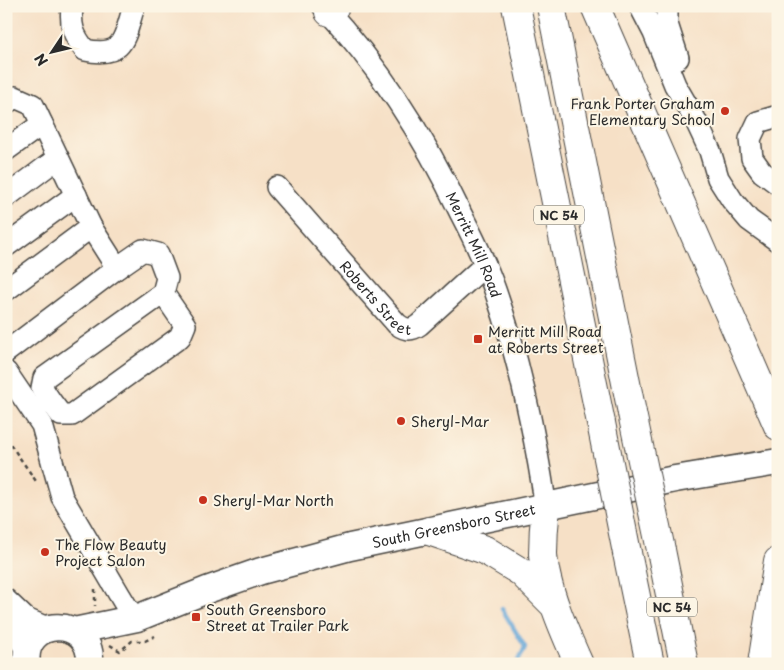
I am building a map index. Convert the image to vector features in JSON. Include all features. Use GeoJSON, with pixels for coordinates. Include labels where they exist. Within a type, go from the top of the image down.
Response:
{"type":"FeatureCollection","features":[{"type":"Feature","properties":{"kind":"highway","name":"NC 54"},"geometry":{"type":"LineString","coordinates":[[516,6],[650,664]]}},
{"type":"Feature","properties":{"kind":"highway","name":"NC 54"},"geometry":{"type":"LineString","coordinates":[[551,6],[684,664]]}},
{"type":"Feature","properties":{"kind":"highway"},"geometry":{"type":"LineString","coordinates":[[594,6],[778,426]]}},
{"type":"Feature","properties":{"kind":"highway"},"geometry":{"type":"LineString","coordinates":[[546,508],[543,556],[556,607],[579,664]]}},
{"type":"Feature","properties":{"kind":"highway"},"geometry":{"type":"LineString","coordinates":[[430,531],[485,550],[522,572],[556,607]]}},
{"type":"Feature","properties":{"kind":"highway"},"geometry":{"type":"LineString","coordinates":[[762,664],[778,561]]}},
{"type":"Feature","properties":{"kind":"main road","name":"South Greensboro Street"},"geometry":{"type":"LineString","coordinates":[[47,628],[55,626],[74,630],[138,618],[207,590],[261,571],[350,547],[546,508],[676,479],[778,462]]}},
{"type":"Feature","properties":{"kind":"main road","name":"South Greensboro Street"},"geometry":{"type":"LineString","coordinates":[[90,663],[108,643],[138,618]]}},
{"type":"Feature","properties":{"kind":"main road"},"geometry":{"type":"LineString","coordinates":[[26,659],[33,638],[47,628]]}},
{"type":"Feature","properties":{"kind":"main road"},"geometry":{"type":"LineString","coordinates":[[74,630],[87,644],[90,663]]}},
{"type":"Feature","properties":{"kind":"street"},"geometry":{"type":"LineString","coordinates":[[72,6],[71,26],[78,42],[85,50],[98,53],[111,52],[123,42],[134,6]]}},
{"type":"Feature","properties":{"kind":"street"},"geometry":{"type":"LineString","coordinates":[[640,6],[654,33],[675,85],[696,121],[710,151],[718,178],[732,200],[749,220],[778,241]]}},
{"type":"Feature","properties":{"kind":"street"},"geometry":{"type":"LineString","coordinates":[[667,6],[667,24],[687,83],[696,121]]}},
{"type":"Feature","properties":{"kind":"street","name":"Merritt Mill Road"},"geometry":{"type":"LineString","coordinates":[[329,8],[390,87],[419,134],[443,175],[485,264],[517,360],[536,444],[546,508]]}},
{"type":"Feature","properties":{"kind":"street"},"geometry":{"type":"LineString","coordinates":[[6,103],[15,97],[33,106],[91,227],[117,268]]}},
{"type":"Feature","properties":{"kind":"street"},"geometry":{"type":"LineString","coordinates":[[778,116],[758,122],[750,139],[752,158],[762,172],[778,184]]}},
{"type":"Feature","properties":{"kind":"street"},"geometry":{"type":"LineString","coordinates":[[6,150],[42,124]]}},
{"type":"Feature","properties":{"kind":"street"},"geometry":{"type":"LineString","coordinates":[[6,197],[58,158]]}},
{"type":"Feature","properties":{"kind":"street","name":"Roberts Street"},"geometry":{"type":"LineString","coordinates":[[277,187],[402,328],[408,330],[419,326],[485,264]]}},
{"type":"Feature","properties":{"kind":"street"},"geometry":{"type":"LineString","coordinates":[[6,246],[76,195]]}},
{"type":"Feature","properties":{"kind":"street"},"geometry":{"type":"LineString","coordinates":[[6,290],[91,227]]}},
{"type":"Feature","properties":{"kind":"street"},"geometry":{"type":"LineString","coordinates":[[6,352],[143,250],[158,254],[167,278],[163,293],[44,378],[40,405],[42,425],[62,497],[128,609],[138,618]]}},
{"type":"Feature","properties":{"kind":"street"},"geometry":{"type":"LineString","coordinates":[[6,372],[40,405],[61,415],[72,415],[180,337],[185,325],[163,293]]}},
{"type":"Feature","properties":{"kind":"street"},"geometry":{"type":"LineString","coordinates":[[6,600],[26,619],[47,628]]}},
{"type":"Feature","properties":{"kind":"street"},"geometry":{"type":"LineString","coordinates":[[6,618],[26,659]]}},
{"type":"Feature","properties":{"kind":"waterway"},"geometry":{"type":"LineString","coordinates":[[502,609],[525,647],[517,664]]}},
{"type":"Feature","properties":{"kind":"place","name":"Frank Porter Graham Elementary School"},"geometry":{"type":"Point","coordinates":[725,111]}},
{"type":"Feature","properties":{"kind":"place","name":"Merritt Mill Road at Roberts Street"},"geometry":{"type":"Point","coordinates":[478,339]}},
{"type":"Feature","properties":{"kind":"place","name":"Sheryl-Mar"},"geometry":{"type":"Point","coordinates":[401,421]}},
{"type":"Feature","properties":{"kind":"place","name":"Sheryl-Mar North"},"geometry":{"type":"Point","coordinates":[203,500]}},
{"type":"Feature","properties":{"kind":"place","name":"The Flow Beauty Project Salon"},"geometry":{"type":"Point","coordinates":[45,552]}},
{"type":"Feature","properties":{"kind":"place","name":"South Greensboro Street at Trailer Park"},"geometry":{"type":"Point","coordinates":[196,617]}}]}
